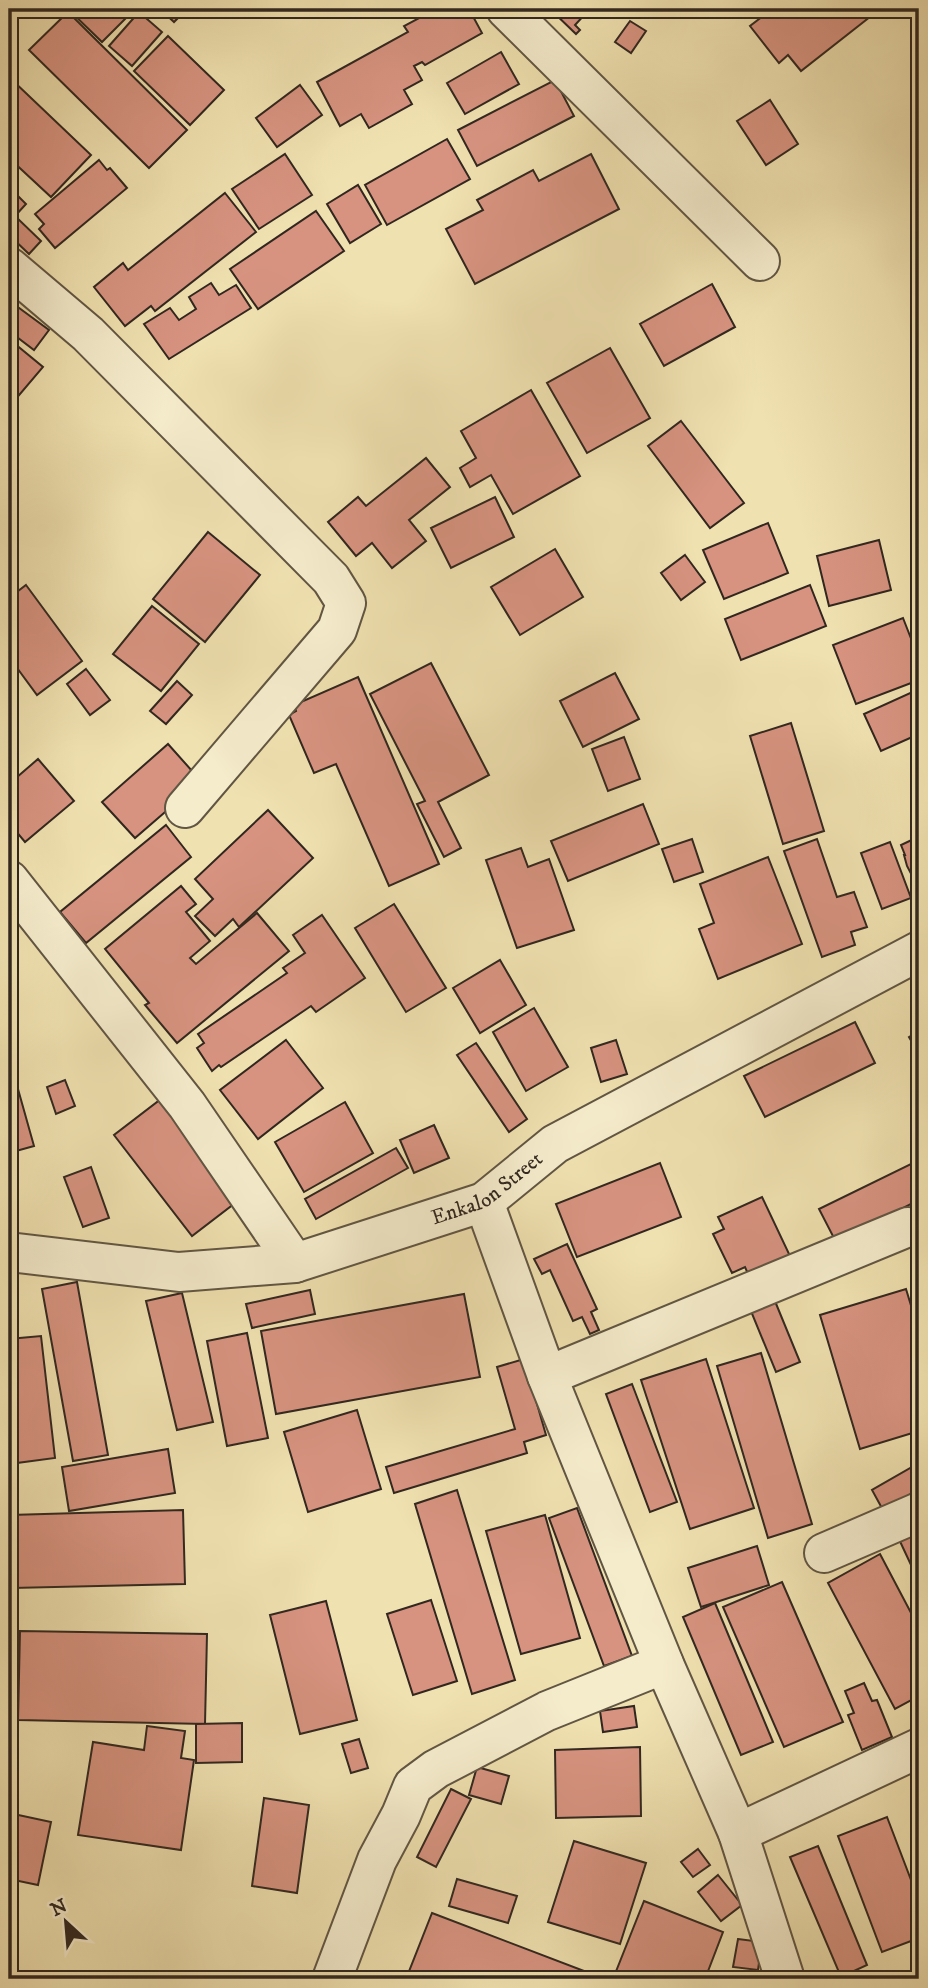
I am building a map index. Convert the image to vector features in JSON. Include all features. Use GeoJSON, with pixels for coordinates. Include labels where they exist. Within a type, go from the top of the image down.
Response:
{"type":"FeatureCollection","features":[{"type":"Feature","properties":{"kind":"street"},"geometry":{"type":"LineString","coordinates":[[506,9],[760,261]]}},
{"type":"Feature","properties":{"kind":"street"},"geometry":{"type":"LineString","coordinates":[[9,267],[88,334],[331,579],[346,603],[337,631],[185,808]]}},
{"type":"Feature","properties":{"kind":"street"},"geometry":{"type":"LineString","coordinates":[[9,880],[187,1105],[295,1263]]}},
{"type":"Feature","properties":{"kind":"street","name":"Enkalon Street"},"geometry":{"type":"LineString","coordinates":[[9,1252],[179,1272],[295,1263],[484,1202],[555,1144],[919,951]]}},
{"type":"Feature","properties":{"kind":"street"},"geometry":{"type":"LineString","coordinates":[[484,1202],[547,1376],[664,1664],[738,1833],[785,1979]]}},
{"type":"Feature","properties":{"kind":"street"},"geometry":{"type":"LineString","coordinates":[[547,1376],[908,1227]]}},
{"type":"Feature","properties":{"kind":"street"},"geometry":{"type":"LineString","coordinates":[[824,1553],[919,1512]]}},
{"type":"Feature","properties":{"kind":"street"},"geometry":{"type":"LineString","coordinates":[[332,1979],[377,1860],[413,1786],[436,1769],[547,1711],[664,1664]]}},
{"type":"Feature","properties":{"kind":"street"},"geometry":{"type":"LineString","coordinates":[[738,1833],[919,1748]]}},
{"type":"Feature","properties":{"kind":"building"},"geometry":{"type":"Polygon","coordinates":[[[68,9],[135,9],[102,42],[68,9]]]}},
{"type":"Feature","properties":{"kind":"building"},"geometry":{"type":"Polygon","coordinates":[[[160,9],[187,9],[174,22],[160,9]]]}},
{"type":"Feature","properties":{"kind":"building"},"geometry":{"type":"Polygon","coordinates":[[[436,9],[469,9],[482,33],[425,65],[422,62],[414,66],[422,80],[404,90],[412,104],[369,128],[361,114],[340,126],[317,82],[408,32],[404,26],[436,9]]]}},
{"type":"Feature","properties":{"kind":"building"},"geometry":{"type":"Polygon","coordinates":[[[550,9],[584,9],[587,12],[575,25],[580,30],[576,34],[550,9]]]}},
{"type":"Feature","properties":{"kind":"building"},"geometry":{"type":"Polygon","coordinates":[[[772,9],[880,9],[801,71],[788,55],[779,63],[750,26],[772,9]]]}},
{"type":"Feature","properties":{"kind":"building"},"geometry":{"type":"Polygon","coordinates":[[[68,12],[187,130],[149,168],[29,50],[68,12]]]}},
{"type":"Feature","properties":{"kind":"building"},"geometry":{"type":"Polygon","coordinates":[[[139,12],[162,32],[132,66],[109,46],[139,12]]]}},
{"type":"Feature","properties":{"kind":"building"},"geometry":{"type":"Polygon","coordinates":[[[630,21],[646,31],[631,53],[615,42],[630,21]]]}},
{"type":"Feature","properties":{"kind":"building"},"geometry":{"type":"Polygon","coordinates":[[[168,36],[224,90],[190,125],[134,71],[168,36]]]}},
{"type":"Feature","properties":{"kind":"building"},"geometry":{"type":"Polygon","coordinates":[[[501,52],[519,84],[465,114],[447,83],[501,52]]]}},
{"type":"Feature","properties":{"kind":"building"},"geometry":{"type":"Polygon","coordinates":[[[9,77],[91,155],[51,197],[9,158],[9,77]]]}},
{"type":"Feature","properties":{"kind":"building"},"geometry":{"type":"Polygon","coordinates":[[[555,80],[574,116],[477,166],[458,130],[555,80]]]}},
{"type":"Feature","properties":{"kind":"building"},"geometry":{"type":"Polygon","coordinates":[[[300,85],[322,115],[277,147],[256,118],[300,85]]]}},
{"type":"Feature","properties":{"kind":"building"},"geometry":{"type":"Polygon","coordinates":[[[770,100],[798,144],[766,165],[737,121],[770,100]]]}},
{"type":"Feature","properties":{"kind":"building"},"geometry":{"type":"Polygon","coordinates":[[[447,139],[470,179],[387,225],[365,185],[447,139]]]}},
{"type":"Feature","properties":{"kind":"building"},"geometry":{"type":"Polygon","coordinates":[[[285,154],[312,195],[259,229],[232,189],[285,154]]]}},
{"type":"Feature","properties":{"kind":"building"},"geometry":{"type":"Polygon","coordinates":[[[591,154],[619,209],[475,284],[446,229],[483,210],[477,200],[533,170],[539,181],[591,154]]]}},
{"type":"Feature","properties":{"kind":"building"},"geometry":{"type":"Polygon","coordinates":[[[99,160],[107,170],[110,168],[127,188],[55,248],[39,229],[44,224],[35,214],[99,160]]]}},
{"type":"Feature","properties":{"kind":"building"},"geometry":{"type":"Polygon","coordinates":[[[358,185],[381,224],[350,243],[327,204],[358,185]]]}},
{"type":"Feature","properties":{"kind":"building"},"geometry":{"type":"Polygon","coordinates":[[[9,187],[26,204],[15,216],[41,241],[29,254],[9,235],[9,187]]]}},
{"type":"Feature","properties":{"kind":"building"},"geometry":{"type":"Polygon","coordinates":[[[225,193],[256,232],[155,311],[151,306],[125,326],[94,287],[123,263],[128,270],[225,193]]]}},
{"type":"Feature","properties":{"kind":"building"},"geometry":{"type":"Polygon","coordinates":[[[316,211],[344,251],[258,309],[230,269],[316,211]]]}},
{"type":"Feature","properties":{"kind":"building"},"geometry":{"type":"Polygon","coordinates":[[[211,283],[219,295],[236,285],[251,308],[169,359],[144,324],[170,308],[179,320],[196,309],[189,297],[211,283]]]}},
{"type":"Feature","properties":{"kind":"building"},"geometry":{"type":"Polygon","coordinates":[[[712,284],[735,327],[664,366],[640,324],[712,284]]]}},
{"type":"Feature","properties":{"kind":"building"},"geometry":{"type":"Polygon","coordinates":[[[11,302],[49,330],[34,350],[9,331],[11,302]]]}},
{"type":"Feature","properties":{"kind":"building"},"geometry":{"type":"Polygon","coordinates":[[[9,339],[43,367],[9,407],[9,339]]]}},
{"type":"Feature","properties":{"kind":"building"},"geometry":{"type":"Polygon","coordinates":[[[610,348],[650,418],[587,453],[547,383],[610,348]]]}},
{"type":"Feature","properties":{"kind":"building"},"geometry":{"type":"Polygon","coordinates":[[[531,390],[580,476],[513,514],[491,475],[470,487],[460,468],[476,458],[461,431],[531,390]]]}},
{"type":"Feature","properties":{"kind":"building"},"geometry":{"type":"Polygon","coordinates":[[[681,421],[744,503],[710,528],[648,446],[681,421]]]}},
{"type":"Feature","properties":{"kind":"building"},"geometry":{"type":"Polygon","coordinates":[[[426,458],[450,487],[409,520],[426,541],[392,568],[372,543],[356,556],[328,522],[358,497],[366,506],[426,458]]]}},
{"type":"Feature","properties":{"kind":"building"},"geometry":{"type":"Polygon","coordinates":[[[495,497],[514,537],[451,568],[431,528],[495,497]]]}},
{"type":"Feature","properties":{"kind":"building"},"geometry":{"type":"Polygon","coordinates":[[[768,523],[788,573],[724,599],[703,550],[768,523]]]}},
{"type":"Feature","properties":{"kind":"building"},"geometry":{"type":"Polygon","coordinates":[[[208,532],[260,575],[205,642],[153,599],[208,532]]]}},
{"type":"Feature","properties":{"kind":"building"},"geometry":{"type":"Polygon","coordinates":[[[879,540],[891,590],[829,606],[817,556],[879,540]]]}},
{"type":"Feature","properties":{"kind":"building"},"geometry":{"type":"Polygon","coordinates":[[[555,549],[583,597],[520,635],[491,587],[555,549]]]}},
{"type":"Feature","properties":{"kind":"building"},"geometry":{"type":"Polygon","coordinates":[[[685,555],[705,582],[681,600],[661,573],[685,555]]]}},
{"type":"Feature","properties":{"kind":"building"},"geometry":{"type":"Polygon","coordinates":[[[26,585],[82,661],[37,695],[9,657],[9,598],[26,585]]]}},
{"type":"Feature","properties":{"kind":"building"},"geometry":{"type":"Polygon","coordinates":[[[810,585],[826,626],[741,660],[725,619],[810,585]]]}},
{"type":"Feature","properties":{"kind":"building"},"geometry":{"type":"Polygon","coordinates":[[[152,606],[199,644],[161,691],[113,654],[152,606]]]}},
{"type":"Feature","properties":{"kind":"building"},"geometry":{"type":"Polygon","coordinates":[[[903,618],[919,659],[919,680],[856,704],[833,645],[903,618]]]}},
{"type":"Feature","properties":{"kind":"building"},"geometry":{"type":"Polygon","coordinates":[[[431,663],[489,775],[438,802],[461,848],[444,857],[417,804],[425,801],[370,694],[431,663]]]}},
{"type":"Feature","properties":{"kind":"building"},"geometry":{"type":"Polygon","coordinates":[[[86,669],[110,700],[90,715],[67,684],[86,669]]]}},
{"type":"Feature","properties":{"kind":"building"},"geometry":{"type":"Polygon","coordinates":[[[615,673],[639,719],[583,747],[560,701],[615,673]]]}},
{"type":"Feature","properties":{"kind":"building"},"geometry":{"type":"Polygon","coordinates":[[[358,677],[439,864],[389,886],[336,764],[314,773],[289,715],[296,711],[294,705],[358,677]]]}},
{"type":"Feature","properties":{"kind":"building"},"geometry":{"type":"Polygon","coordinates":[[[177,681],[192,695],[166,724],[150,711],[177,681]]]}},
{"type":"Feature","properties":{"kind":"building"},"geometry":{"type":"Polygon","coordinates":[[[919,689],[919,734],[881,751],[864,714],[919,689]]]}},
{"type":"Feature","properties":{"kind":"building"},"geometry":{"type":"Polygon","coordinates":[[[791,723],[824,831],[783,844],[750,736],[791,723]]]}},
{"type":"Feature","properties":{"kind":"building"},"geometry":{"type":"Polygon","coordinates":[[[624,737],[640,779],[608,791],[592,749],[624,737]]]}},
{"type":"Feature","properties":{"kind":"building"},"geometry":{"type":"Polygon","coordinates":[[[168,744],[201,781],[135,838],[102,802],[168,744]]]}},
{"type":"Feature","properties":{"kind":"building"},"geometry":{"type":"Polygon","coordinates":[[[38,759],[74,801],[25,842],[9,823],[9,784],[38,759]]]}},
{"type":"Feature","properties":{"kind":"building"},"geometry":{"type":"Polygon","coordinates":[[[643,804],[659,844],[568,881],[551,841],[643,804]]]}},
{"type":"Feature","properties":{"kind":"building"},"geometry":{"type":"Polygon","coordinates":[[[268,810],[313,858],[239,927],[233,919],[215,936],[195,916],[213,899],[195,879],[268,810]]]}},
{"type":"Feature","properties":{"kind":"building"},"geometry":{"type":"Polygon","coordinates":[[[166,825],[191,857],[86,943],[60,912],[166,825]]]}},
{"type":"Feature","properties":{"kind":"building"},"geometry":{"type":"Polygon","coordinates":[[[918,837],[919,889],[907,866],[901,845],[918,837]]]}},
{"type":"Feature","properties":{"kind":"building"},"geometry":{"type":"Polygon","coordinates":[[[692,839],[703,872],[674,882],[662,849],[692,839]]]}},
{"type":"Feature","properties":{"kind":"building"},"geometry":{"type":"Polygon","coordinates":[[[817,839],[837,897],[854,892],[867,927],[851,932],[855,945],[822,957],[784,851],[817,839]]]}},
{"type":"Feature","properties":{"kind":"building"},"geometry":{"type":"Polygon","coordinates":[[[890,842],[911,898],[882,909],[861,853],[890,842]]]}},
{"type":"Feature","properties":{"kind":"building"},"geometry":{"type":"Polygon","coordinates":[[[521,848],[528,867],[549,859],[574,930],[517,948],[486,860],[521,848]]]}},
{"type":"Feature","properties":{"kind":"building"},"geometry":{"type":"Polygon","coordinates":[[[768,857],[802,944],[718,979],[699,929],[714,923],[700,884],[768,857]]]}},
{"type":"Feature","properties":{"kind":"building"},"geometry":{"type":"Polygon","coordinates":[[[181,886],[196,904],[186,912],[210,941],[190,958],[196,964],[257,913],[289,951],[177,1043],[145,1005],[149,1003],[105,949],[181,886]]]}},
{"type":"Feature","properties":{"kind":"building"},"geometry":{"type":"Polygon","coordinates":[[[394,904],[446,988],[406,1012],[355,928],[394,904]]]}},
{"type":"Feature","properties":{"kind":"building"},"geometry":{"type":"Polygon","coordinates":[[[322,915],[365,978],[316,1012],[311,1006],[212,1071],[197,1048],[204,1043],[198,1034],[287,973],[283,968],[305,953],[293,935],[322,915]]]}},
{"type":"Feature","properties":{"kind":"building"},"geometry":{"type":"Polygon","coordinates":[[[500,960],[526,1005],[480,1033],[453,988],[500,960]]]}},
{"type":"Feature","properties":{"kind":"building"},"geometry":{"type":"Polygon","coordinates":[[[534,1008],[568,1067],[526,1091],[493,1032],[534,1008]]]}},
{"type":"Feature","properties":{"kind":"building"},"geometry":{"type":"Polygon","coordinates":[[[855,1022],[875,1063],[765,1117],[744,1076],[855,1022]]]}},
{"type":"Feature","properties":{"kind":"building"},"geometry":{"type":"Polygon","coordinates":[[[919,1031],[919,1054],[909,1037],[919,1031]]]}},
{"type":"Feature","properties":{"kind":"building"},"geometry":{"type":"Polygon","coordinates":[[[286,1040],[323,1088],[258,1139],[220,1090],[286,1040]]]}},
{"type":"Feature","properties":{"kind":"building"},"geometry":{"type":"Polygon","coordinates":[[[616,1040],[627,1074],[601,1082],[591,1048],[616,1040]]]}},
{"type":"Feature","properties":{"kind":"building"},"geometry":{"type":"Polygon","coordinates":[[[476,1043],[527,1119],[509,1132],[457,1055],[476,1043]]]}},
{"type":"Feature","properties":{"kind":"building"},"geometry":{"type":"Polygon","coordinates":[[[9,1057],[34,1146],[9,1153],[9,1057]]]}},
{"type":"Feature","properties":{"kind":"building"},"geometry":{"type":"Polygon","coordinates":[[[65,1080],[75,1106],[56,1114],[47,1087],[65,1080]]]}},
{"type":"Feature","properties":{"kind":"building"},"geometry":{"type":"Polygon","coordinates":[[[161,1099],[239,1200],[192,1236],[114,1135],[161,1099]]]}},
{"type":"Feature","properties":{"kind":"building"},"geometry":{"type":"Polygon","coordinates":[[[345,1102],[373,1153],[304,1192],[275,1142],[345,1102]]]}},
{"type":"Feature","properties":{"kind":"building"},"geometry":{"type":"Polygon","coordinates":[[[434,1125],[449,1158],[414,1173],[400,1140],[434,1125]]]}},
{"type":"Feature","properties":{"kind":"building"},"geometry":{"type":"Polygon","coordinates":[[[396,1148],[408,1168],[316,1219],[305,1199],[396,1148]]]}},
{"type":"Feature","properties":{"kind":"building"},"geometry":{"type":"Polygon","coordinates":[[[919,1160],[919,1200],[836,1242],[819,1209],[919,1160]]]}},
{"type":"Feature","properties":{"kind":"building"},"geometry":{"type":"Polygon","coordinates":[[[660,1163],[681,1217],[577,1257],[556,1204],[660,1163]]]}},
{"type":"Feature","properties":{"kind":"building"},"geometry":{"type":"Polygon","coordinates":[[[91,1167],[109,1218],[83,1227],[64,1177],[91,1167]]]}},
{"type":"Feature","properties":{"kind":"building"},"geometry":{"type":"Polygon","coordinates":[[[762,1197],[790,1256],[749,1276],[745,1267],[732,1273],[713,1234],[724,1229],[718,1217],[762,1197]]]}},
{"type":"Feature","properties":{"kind":"building"},"geometry":{"type":"Polygon","coordinates":[[[567,1244],[597,1309],[591,1312],[599,1330],[590,1334],[582,1317],[573,1321],[550,1270],[542,1274],[534,1259],[567,1244]]]}},
{"type":"Feature","properties":{"kind":"building"},"geometry":{"type":"Polygon","coordinates":[[[77,1282],[108,1455],[73,1461],[42,1289],[77,1282]]]}},
{"type":"Feature","properties":{"kind":"building"},"geometry":{"type":"Polygon","coordinates":[[[770,1289],[800,1362],[776,1372],[746,1299],[770,1289]]]}},
{"type":"Feature","properties":{"kind":"building"},"geometry":{"type":"Polygon","coordinates":[[[906,1289],[919,1332],[919,1431],[860,1449],[820,1315],[906,1289]]]}},
{"type":"Feature","properties":{"kind":"building"},"geometry":{"type":"Polygon","coordinates":[[[310,1290],[315,1314],[252,1328],[246,1304],[310,1290]]]}},
{"type":"Feature","properties":{"kind":"building"},"geometry":{"type":"Polygon","coordinates":[[[182,1293],[213,1422],[177,1430],[146,1301],[182,1293]]]}},
{"type":"Feature","properties":{"kind":"building"},"geometry":{"type":"Polygon","coordinates":[[[464,1294],[480,1377],[276,1414],[261,1331],[464,1294]]]}},
{"type":"Feature","properties":{"kind":"building"},"geometry":{"type":"Polygon","coordinates":[[[247,1333],[268,1438],[227,1446],[207,1341],[247,1333]]]}},
{"type":"Feature","properties":{"kind":"building"},"geometry":{"type":"Polygon","coordinates":[[[41,1336],[55,1458],[9,1464],[9,1339],[41,1336]]]}},
{"type":"Feature","properties":{"kind":"building"},"geometry":{"type":"Polygon","coordinates":[[[761,1353],[812,1524],[768,1538],[717,1366],[761,1353]]]}},
{"type":"Feature","properties":{"kind":"building"},"geometry":{"type":"Polygon","coordinates":[[[524,1359],[546,1435],[524,1442],[527,1453],[394,1493],[386,1467],[515,1429],[497,1367],[524,1359]]]}},
{"type":"Feature","properties":{"kind":"building"},"geometry":{"type":"Polygon","coordinates":[[[706,1359],[754,1508],[690,1529],[641,1380],[706,1359]]]}},
{"type":"Feature","properties":{"kind":"building"},"geometry":{"type":"Polygon","coordinates":[[[632,1384],[677,1502],[650,1512],[606,1394],[632,1384]]]}},
{"type":"Feature","properties":{"kind":"building"},"geometry":{"type":"Polygon","coordinates":[[[357,1410],[381,1489],[308,1512],[284,1432],[357,1410]]]}},
{"type":"Feature","properties":{"kind":"building"},"geometry":{"type":"Polygon","coordinates":[[[168,1449],[175,1493],[69,1511],[62,1467],[168,1449]]]}},
{"type":"Feature","properties":{"kind":"building"},"geometry":{"type":"Polygon","coordinates":[[[919,1463],[919,1489],[883,1510],[872,1490],[919,1463]]]}},
{"type":"Feature","properties":{"kind":"building"},"geometry":{"type":"Polygon","coordinates":[[[457,1490],[515,1680],[472,1694],[415,1504],[457,1490]]]}},
{"type":"Feature","properties":{"kind":"building"},"geometry":{"type":"Polygon","coordinates":[[[577,1508],[632,1656],[604,1666],[549,1518],[577,1508]]]}},
{"type":"Feature","properties":{"kind":"building"},"geometry":{"type":"Polygon","coordinates":[[[183,1510],[185,1584],[12,1588],[10,1515],[183,1510]]]}},
{"type":"Feature","properties":{"kind":"building"},"geometry":{"type":"Polygon","coordinates":[[[545,1515],[580,1638],[521,1654],[486,1531],[545,1515]]]}},
{"type":"Feature","properties":{"kind":"building"},"geometry":{"type":"Polygon","coordinates":[[[919,1525],[919,1582],[897,1535],[919,1525]]]}},
{"type":"Feature","properties":{"kind":"building"},"geometry":{"type":"Polygon","coordinates":[[[757,1546],[769,1585],[701,1607],[688,1568],[757,1546]]]}},
{"type":"Feature","properties":{"kind":"building"},"geometry":{"type":"Polygon","coordinates":[[[880,1554],[919,1628],[919,1696],[895,1709],[828,1583],[880,1554]]]}},
{"type":"Feature","properties":{"kind":"building"},"geometry":{"type":"Polygon","coordinates":[[[782,1582],[843,1722],[784,1747],[723,1607],[782,1582]]]}},
{"type":"Feature","properties":{"kind":"building"},"geometry":{"type":"Polygon","coordinates":[[[431,1600],[457,1681],[413,1695],[387,1614],[431,1600]]]}},
{"type":"Feature","properties":{"kind":"building"},"geometry":{"type":"Polygon","coordinates":[[[326,1601],[357,1720],[300,1734],[270,1615],[326,1601]]]}},
{"type":"Feature","properties":{"kind":"building"},"geometry":{"type":"Polygon","coordinates":[[[715,1603],[773,1742],[741,1755],[683,1617],[715,1603]]]}},
{"type":"Feature","properties":{"kind":"building"},"geometry":{"type":"Polygon","coordinates":[[[20,1631],[207,1634],[205,1724],[18,1720],[20,1631]]]}},
{"type":"Feature","properties":{"kind":"building"},"geometry":{"type":"Polygon","coordinates":[[[864,1683],[872,1701],[877,1700],[892,1737],[862,1750],[848,1715],[854,1713],[845,1691],[864,1683]]]}},
{"type":"Feature","properties":{"kind":"building"},"geometry":{"type":"Polygon","coordinates":[[[634,1706],[637,1727],[603,1732],[600,1711],[634,1706]]]}},
{"type":"Feature","properties":{"kind":"building"},"geometry":{"type":"Polygon","coordinates":[[[242,1723],[242,1762],[196,1763],[196,1724],[242,1723]]]}},
{"type":"Feature","properties":{"kind":"building"},"geometry":{"type":"Polygon","coordinates":[[[147,1726],[185,1731],[181,1758],[194,1760],[181,1850],[78,1835],[93,1742],[144,1750],[147,1726]]]}},
{"type":"Feature","properties":{"kind":"building"},"geometry":{"type":"Polygon","coordinates":[[[359,1739],[368,1768],[351,1773],[342,1744],[359,1739]]]}},
{"type":"Feature","properties":{"kind":"building"},"geometry":{"type":"Polygon","coordinates":[[[640,1747],[641,1816],[556,1818],[555,1750],[640,1747]]]}},
{"type":"Feature","properties":{"kind":"building"},"geometry":{"type":"Polygon","coordinates":[[[477,1767],[509,1776],[501,1804],[469,1795],[477,1767]]]}},
{"type":"Feature","properties":{"kind":"building"},"geometry":{"type":"Polygon","coordinates":[[[451,1789],[471,1799],[436,1867],[417,1857],[451,1789]]]}},
{"type":"Feature","properties":{"kind":"building"},"geometry":{"type":"Polygon","coordinates":[[[264,1798],[309,1805],[297,1893],[252,1886],[264,1798]]]}},
{"type":"Feature","properties":{"kind":"building"},"geometry":{"type":"Polygon","coordinates":[[[9,1813],[51,1822],[38,1885],[9,1879],[9,1813]]]}},
{"type":"Feature","properties":{"kind":"building"},"geometry":{"type":"Polygon","coordinates":[[[887,1817],[919,1901],[919,1938],[882,1952],[838,1836],[887,1817]]]}},
{"type":"Feature","properties":{"kind":"building"},"geometry":{"type":"Polygon","coordinates":[[[574,1841],[646,1863],[620,1944],[548,1922],[574,1841]]]}},
{"type":"Feature","properties":{"kind":"building"},"geometry":{"type":"Polygon","coordinates":[[[818,1846],[867,1965],[841,1977],[790,1857],[818,1846]]]}},
{"type":"Feature","properties":{"kind":"building"},"geometry":{"type":"Polygon","coordinates":[[[698,1849],[710,1865],[693,1877],[681,1862],[698,1849]]]}},
{"type":"Feature","properties":{"kind":"building"},"geometry":{"type":"Polygon","coordinates":[[[718,1875],[742,1905],[721,1921],[698,1892],[718,1875]]]}},
{"type":"Feature","properties":{"kind":"building"},"geometry":{"type":"Polygon","coordinates":[[[457,1879],[517,1896],[508,1923],[449,1906],[457,1879]]]}},
{"type":"Feature","properties":{"kind":"building"},"geometry":{"type":"Polygon","coordinates":[[[644,1901],[723,1932],[705,1979],[613,1979],[644,1901]]]}},
{"type":"Feature","properties":{"kind":"building"},"geometry":{"type":"Polygon","coordinates":[[[432,1913],[605,1979],[423,1979],[408,1974],[432,1913]]]}},
{"type":"Feature","properties":{"kind":"building"},"geometry":{"type":"Polygon","coordinates":[[[738,1939],[762,1942],[758,1970],[733,1967],[738,1939]]]}}]}
